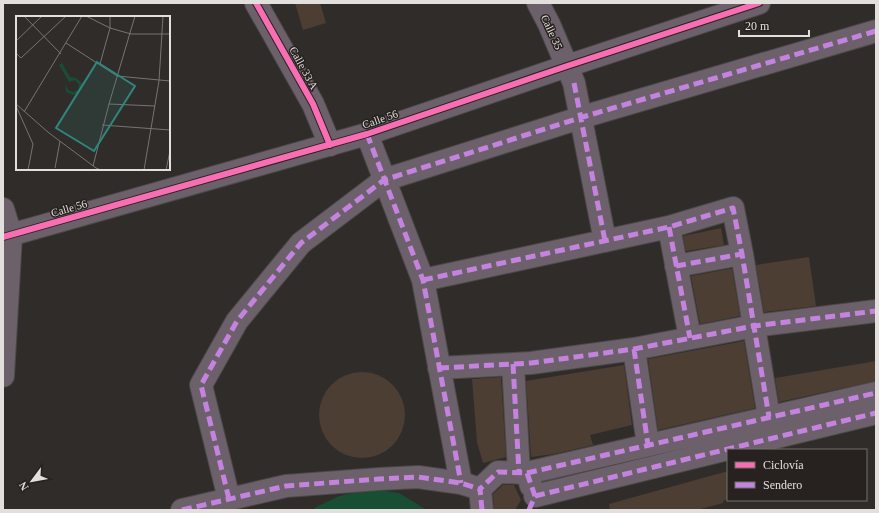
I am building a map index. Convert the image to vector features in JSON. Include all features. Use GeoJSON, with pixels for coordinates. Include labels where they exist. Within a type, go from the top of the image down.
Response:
{"type":"FeatureCollection","features":[{"type":"Feature","properties":{"kind":"street","name":"Calle 33 A"},"geometry":{"type":"LineString","coordinates":[[256,3],[313,104],[330,146]]}},
{"type":"Feature","properties":{"kind":"street","name":"Calle 35"},"geometry":{"type":"LineString","coordinates":[[538,3],[549,24],[571,75],[605,240]]}},
{"type":"Feature","properties":{"kind":"street","name":"Calle 56"},"geometry":{"type":"LineString","coordinates":[[7,236],[330,146],[571,75],[758,3]]}},
{"type":"Feature","properties":{"kind":"street"},"geometry":{"type":"LineString","coordinates":[[229,499],[201,385],[237,321],[301,243],[384,180],[580,118],[876,32]]}},
{"type":"Feature","properties":{"kind":"street"},"geometry":{"type":"LineString","coordinates":[[367,134],[423,280],[439,368],[470,486],[482,510]]}},
{"type":"Feature","properties":{"kind":"street"},"geometry":{"type":"LineString","coordinates":[[423,280],[669,227],[733,208],[769,418]]}},
{"type":"Feature","properties":{"kind":"street"},"geometry":{"type":"LineString","coordinates":[[3,209],[7,236],[3,376]]}},
{"type":"Feature","properties":{"kind":"street"},"geometry":{"type":"LineString","coordinates":[[669,227],[690,338]]}},
{"type":"Feature","properties":{"kind":"street"},"geometry":{"type":"LineString","coordinates":[[676,266],[742,254]]}},
{"type":"Feature","properties":{"kind":"street"},"geometry":{"type":"LineString","coordinates":[[439,368],[531,363],[634,349],[754,326],[876,311]]}},
{"type":"Feature","properties":{"kind":"street"},"geometry":{"type":"LineString","coordinates":[[634,349],[648,445]]}},
{"type":"Feature","properties":{"kind":"street"},"geometry":{"type":"LineString","coordinates":[[513,364],[523,473],[532,503],[727,452]]}},
{"type":"Feature","properties":{"kind":"street"},"geometry":{"type":"LineString","coordinates":[[182,510],[286,486],[418,476],[470,486],[498,472],[523,473],[876,393]]}},
{"type":"Feature","properties":{"kind":"street"},"geometry":{"type":"LineString","coordinates":[[738,449],[876,413]]}},
{"type":"Feature","properties":{"kind":"green space"},"geometry":{"type":"Polygon","coordinates":[[[371,489],[399,493],[427,510],[313,510],[316,507],[339,496],[371,489]]]}},
{"type":"Feature","properties":{"kind":"building"},"geometry":{"type":"Polygon","coordinates":[[[295,3],[320,3],[326,23],[303,30],[295,3]]]}},
{"type":"Feature","properties":{"kind":"building"},"geometry":{"type":"Polygon","coordinates":[[[721,228],[724,245],[686,251],[683,236],[721,228]]]}},
{"type":"Feature","properties":{"kind":"building"},"geometry":{"type":"Polygon","coordinates":[[[809,257],[816,306],[764,312],[756,265],[809,257]]]}},
{"type":"Feature","properties":{"kind":"building"},"geometry":{"type":"Polygon","coordinates":[[[732,269],[740,316],[700,324],[691,276],[732,269]]]}},
{"type":"Feature","properties":{"kind":"building"},"geometry":{"type":"Polygon","coordinates":[[[744,341],[755,408],[658,430],[648,359],[744,341]]]}},
{"type":"Feature","properties":{"kind":"building"},"geometry":{"type":"Polygon","coordinates":[[[876,361],[876,381],[779,402],[775,378],[876,361]]]}},
{"type":"Feature","properties":{"kind":"building"},"geometry":{"type":"Polygon","coordinates":[[[624,365],[632,425],[590,435],[593,445],[554,454],[531,457],[526,381],[624,365]]]}},
{"type":"Feature","properties":{"kind":"building"},"geometry":{"type":"Polygon","coordinates":[[[354,372],[370,372],[379,375],[393,384],[402,398],[405,407],[405,423],[402,432],[393,446],[379,455],[370,458],[354,458],[338,451],[331,446],[326,439],[319,423],[319,407],[326,391],[331,384],[338,379],[354,372]]]}},
{"type":"Feature","properties":{"kind":"building"},"geometry":{"type":"Polygon","coordinates":[[[501,377],[506,457],[483,463],[477,442],[472,379],[501,377]]]}},
{"type":"Feature","properties":{"kind":"building"},"geometry":{"type":"Polygon","coordinates":[[[727,471],[727,499],[723,501],[723,503],[697,510],[610,510],[609,504],[727,471]]]}},
{"type":"Feature","properties":{"kind":"building"},"geometry":{"type":"Polygon","coordinates":[[[503,485],[514,485],[521,500],[515,510],[494,510],[493,494],[503,485]]]}},
{"type":"Feature","properties":{"kind":"marked path"},"geometry":{"type":"LineString","coordinates":[[229,499],[201,385],[237,321],[301,243],[384,180],[586,116],[876,31]]}},
{"type":"Feature","properties":{"kind":"marked path"},"geometry":{"type":"LineString","coordinates":[[574,83],[605,241]]}},
{"type":"Feature","properties":{"kind":"marked path"},"geometry":{"type":"LineString","coordinates":[[367,134],[423,280],[461,483]]}},
{"type":"Feature","properties":{"kind":"marked path"},"geometry":{"type":"LineString","coordinates":[[423,280],[669,227],[733,208],[769,417]]}},
{"type":"Feature","properties":{"kind":"marked path"},"geometry":{"type":"LineString","coordinates":[[669,227],[690,338]]}},
{"type":"Feature","properties":{"kind":"marked path"},"geometry":{"type":"LineString","coordinates":[[676,266],[742,254]]}},
{"type":"Feature","properties":{"kind":"marked path"},"geometry":{"type":"LineString","coordinates":[[439,368],[531,363],[634,349],[754,326],[876,311]]}},
{"type":"Feature","properties":{"kind":"marked path"},"geometry":{"type":"LineString","coordinates":[[634,349],[648,445]]}},
{"type":"Feature","properties":{"kind":"marked path"},"geometry":{"type":"LineString","coordinates":[[513,364],[519,473]]}},
{"type":"Feature","properties":{"kind":"marked path"},"geometry":{"type":"LineString","coordinates":[[527,473],[876,393]]}},
{"type":"Feature","properties":{"kind":"marked path"},"geometry":{"type":"LineString","coordinates":[[728,449],[876,413]]}},
{"type":"Feature","properties":{"kind":"marked path"},"geometry":{"type":"LineString","coordinates":[[535,496],[727,449]]}},
{"type":"Feature","properties":{"kind":"marked path"},"geometry":{"type":"LineString","coordinates":[[482,510],[480,489],[498,472],[527,473],[535,496],[529,510]]}},
{"type":"Feature","properties":{"kind":"marked path"},"geometry":{"type":"LineString","coordinates":[[182,510],[286,486],[379,479],[418,477],[461,483],[480,489]]}},
{"type":"Feature","properties":{"kind":"cycle path"},"geometry":{"type":"LineString","coordinates":[[256,3],[313,104],[330,145]]}},
{"type":"Feature","properties":{"kind":"cycle path"},"geometry":{"type":"LineString","coordinates":[[3,237],[367,134],[759,3]]}}]}
